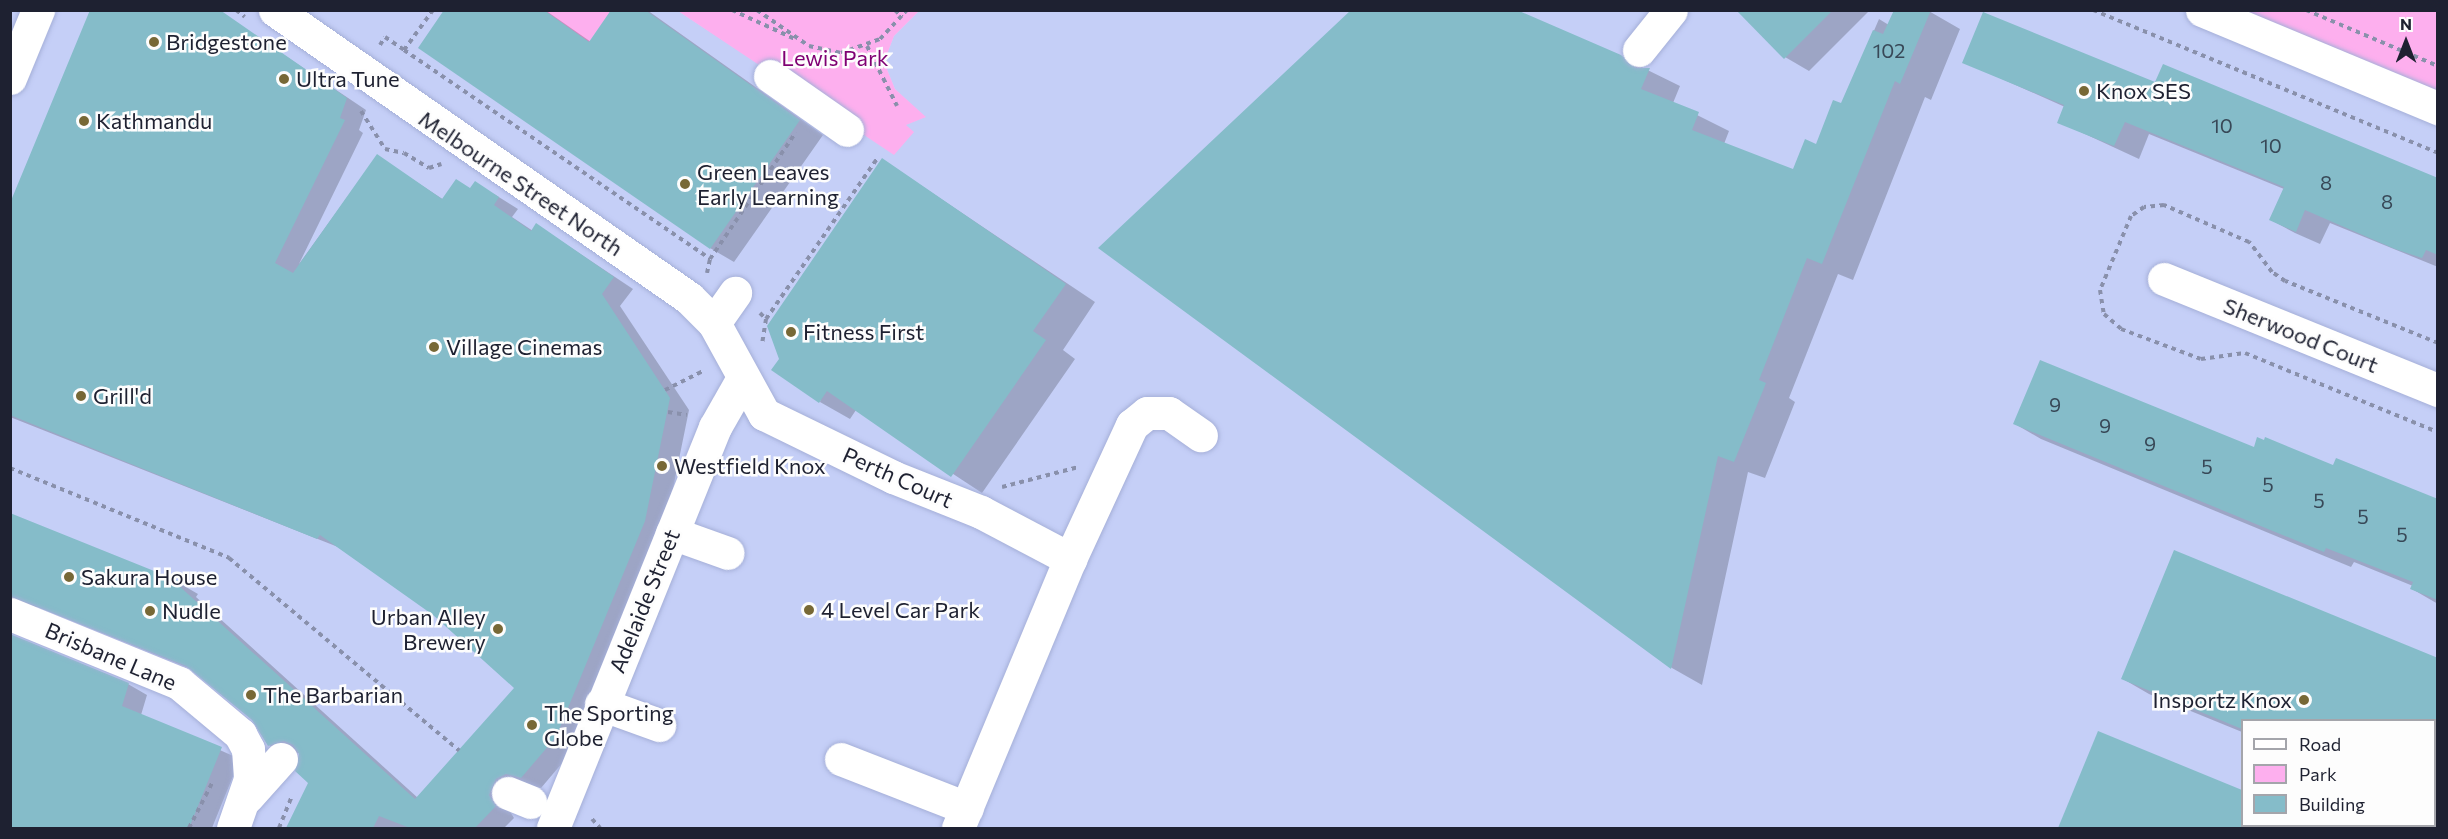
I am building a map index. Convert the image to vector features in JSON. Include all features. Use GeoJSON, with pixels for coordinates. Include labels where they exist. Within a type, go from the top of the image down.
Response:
{"type":"FeatureCollection","features":[{"type":"Feature","properties":{"kind":"street"},"geometry":{"type":"LineString","coordinates":[[10,78],[38,10]]}},
{"type":"Feature","properties":{"kind":"street"},"geometry":{"type":"LineString","coordinates":[[1639,50],[1671,10]]}},
{"type":"Feature","properties":{"kind":"street"},"geometry":{"type":"LineString","coordinates":[[2202,10],[2438,108]]}},
{"type":"Feature","properties":{"kind":"street","name":"Melbourne Street North"},"geometry":{"type":"LineString","coordinates":[[265,17],[689,298],[714,323],[743,378]]}},
{"type":"Feature","properties":{"kind":"street"},"geometry":{"type":"LineString","coordinates":[[770,76],[847,130]]}},
{"type":"Feature","properties":{"kind":"street","name":"Sherwood Court"},"geometry":{"type":"LineString","coordinates":[[2164,279],[2438,390]]}},
{"type":"Feature","properties":{"kind":"street"},"geometry":{"type":"LineString","coordinates":[[714,323],[735,293]]}},
{"type":"Feature","properties":{"kind":"street","name":"Adelaide Street"},"geometry":{"type":"LineString","coordinates":[[553,828],[601,704],[715,427],[743,378]]}},
{"type":"Feature","properties":{"kind":"street","name":"Perth Court"},"geometry":{"type":"LineString","coordinates":[[743,378],[764,414],[893,477],[981,512],[1070,559]]}},
{"type":"Feature","properties":{"kind":"street"},"geometry":{"type":"LineString","coordinates":[[841,759],[963,818],[1070,559],[1132,425],[1147,413],[1169,413],[1201,435]]}},
{"type":"Feature","properties":{"kind":"street"},"geometry":{"type":"LineString","coordinates":[[672,532],[728,553]]}},
{"type":"Feature","properties":{"kind":"street","name":"Brisbane Lane"},"geometry":{"type":"LineString","coordinates":[[10,614],[190,691],[244,740],[250,770],[247,797],[233,828]]}},
{"type":"Feature","properties":{"kind":"street"},"geometry":{"type":"LineString","coordinates":[[601,704],[659,725]]}},
{"type":"Feature","properties":{"kind":"street"},"geometry":{"type":"LineString","coordinates":[[247,797],[281,759]]}},
{"type":"Feature","properties":{"kind":"path"},"geometry":{"type":"LineString","coordinates":[[236,10],[265,17]]}},
{"type":"Feature","properties":{"kind":"path"},"geometry":{"type":"LineString","coordinates":[[732,10],[809,46],[841,53],[867,46],[902,17],[907,10]]}},
{"type":"Feature","properties":{"kind":"path"},"geometry":{"type":"LineString","coordinates":[[757,10],[809,46]]}},
{"type":"Feature","properties":{"kind":"path"},"geometry":{"type":"LineString","coordinates":[[895,10],[902,17]]}},
{"type":"Feature","properties":{"kind":"path"},"geometry":{"type":"LineString","coordinates":[[2093,10],[2438,153]]}},
{"type":"Feature","properties":{"kind":"path"},"geometry":{"type":"LineString","coordinates":[[2306,10],[2438,66]]}},
{"type":"Feature","properties":{"kind":"path"},"geometry":{"type":"LineString","coordinates":[[867,46],[897,106]]}},
{"type":"Feature","properties":{"kind":"path"},"geometry":{"type":"LineString","coordinates":[[404,50],[710,259],[803,122],[804,100]]}},
{"type":"Feature","properties":{"kind":"path"},"geometry":{"type":"LineString","coordinates":[[359,107],[385,149],[404,153],[429,168],[439,166],[448,156]]}},
{"type":"Feature","properties":{"kind":"path"},"geometry":{"type":"LineString","coordinates":[[766,319],[878,157]]}},
{"type":"Feature","properties":{"kind":"path"},"geometry":{"type":"LineString","coordinates":[[701,362],[703,380]]}},
{"type":"Feature","properties":{"kind":"path"},"geometry":{"type":"LineString","coordinates":[[665,390],[703,371]]}},
{"type":"Feature","properties":{"kind":"path"},"geometry":{"type":"LineString","coordinates":[[668,412],[696,417]]}},
{"type":"Feature","properties":{"kind":"path"},"geometry":{"type":"LineString","coordinates":[[997,488],[1083,467],[1109,475]]}},
{"type":"Feature","properties":{"kind":"path"},"geometry":{"type":"LineString","coordinates":[[10,468],[229,558],[459,750]]}},
{"type":"Feature","properties":{"kind":"shaded area"},"geometry":{"type":"Polygon","coordinates":[[[10,11],[678,11],[778,76],[914,133],[905,125],[925,117],[895,89],[884,62],[894,36],[919,11],[2202,11],[2437,108],[2437,828],[11,828],[10,11]]]}},
{"type":"Feature","properties":{"kind":"green space"},"geometry":{"type":"Polygon","coordinates":[[[544,11],[611,11],[589,42],[544,11]]]}},
{"type":"Feature","properties":{"kind":"green space","name":"Lewis Park"},"geometry":{"type":"Polygon","coordinates":[[[678,11],[919,11],[894,36],[884,62],[895,89],[926,117],[906,125],[914,132],[894,155],[678,11]]]}},
{"type":"Feature","properties":{"kind":"green space"},"geometry":{"type":"Polygon","coordinates":[[[2202,11],[2437,11],[2437,108],[2202,11]]]}},
{"type":"Feature","properties":{"kind":"building"},"geometry":{"type":"Polygon","coordinates":[[[90,10],[220,10],[347,98],[340,118],[345,120],[275,263],[293,273],[377,154],[442,199],[456,179],[470,188],[475,181],[499,197],[494,205],[531,231],[536,223],[614,277],[602,294],[670,398],[645,521],[556,737],[521,778],[506,774],[496,779],[489,795],[496,806],[475,828],[410,828],[379,816],[373,828],[286,828],[308,783],[295,771],[299,754],[293,745],[284,741],[268,746],[252,720],[186,666],[10,596],[10,513],[179,581],[178,585],[415,799],[514,688],[433,615],[320,535],[317,539],[10,415],[10,203],[90,10]]]}},
{"type":"Feature","properties":{"kind":"building","name":"Green Leaves Early Learning"},"geometry":{"type":"Polygon","coordinates":[[[444,10],[544,10],[589,42],[611,10],[645,10],[800,120],[710,249],[418,48],[444,10]]]}},
{"type":"Feature","properties":{"kind":"building"},"geometry":{"type":"Polygon","coordinates":[[[1351,10],[1517,10],[1621,55],[1636,68],[1650,68],[1641,89],[1699,112],[1692,130],[1793,169],[1805,139],[1816,144],[1833,100],[1841,103],[1873,30],[1883,34],[1894,10],[1931,10],[1900,84],[1895,81],[1822,264],[1807,258],[1759,380],[1766,383],[1734,462],[1718,456],[1671,669],[1098,248],[1351,10]]]}},
{"type":"Feature","properties":{"kind":"building"},"geometry":{"type":"Polygon","coordinates":[[[1736,10],[1833,10],[1784,59],[1736,10]]]}},
{"type":"Feature","properties":{"kind":"building"},"geometry":{"type":"Polygon","coordinates":[[[1983,12],[2155,82],[2163,64],[2438,178],[2438,255],[2426,250],[2422,258],[2395,249],[2305,210],[2296,232],[2269,220],[2284,187],[2125,122],[2114,146],[2057,123],[2064,105],[1962,63],[1983,12]]]}},
{"type":"Feature","properties":{"kind":"building"},"geometry":{"type":"Polygon","coordinates":[[[882,158],[1066,284],[1033,331],[1046,340],[951,477],[827,391],[819,403],[771,370],[779,359],[767,326],[882,158]]]}},
{"type":"Feature","properties":{"kind":"building"},"geometry":{"type":"Polygon","coordinates":[[[2040,360],[2254,447],[2257,437],[2264,440],[2265,437],[2333,465],[2336,458],[2438,499],[2438,600],[2410,589],[2413,582],[2326,548],[2324,552],[2013,424],[2040,360]]]}},
{"type":"Feature","properties":{"kind":"building","name":"Insportz Knox"},"geometry":{"type":"Polygon","coordinates":[[[2174,550],[2438,658],[2438,720],[2241,719],[2241,729],[2121,679],[2174,550]]]}},
{"type":"Feature","properties":{"kind":"building"},"geometry":{"type":"Polygon","coordinates":[[[10,634],[129,683],[122,706],[222,747],[189,828],[10,828],[10,634]]]}},
{"type":"Feature","properties":{"kind":"building"},"geometry":{"type":"Polygon","coordinates":[[[2098,731],[2241,790],[2242,828],[2058,828],[2098,731]]]}},
{"type":"Feature","properties":{"kind":"place","name":"Bridgestone"},"geometry":{"type":"Point","coordinates":[154,42]}},
{"type":"Feature","properties":{"kind":"place","name":"Ultra Tune"},"geometry":{"type":"Point","coordinates":[284,79]}},
{"type":"Feature","properties":{"kind":"place","name":"Knox SES"},"geometry":{"type":"Point","coordinates":[2084,91]}},
{"type":"Feature","properties":{"kind":"place","name":"Kathmandu"},"geometry":{"type":"Point","coordinates":[84,121]}},
{"type":"Feature","properties":{"kind":"place","name":"Green Leaves Early Learning"},"geometry":{"type":"Point","coordinates":[685,184]}},
{"type":"Feature","properties":{"kind":"place","name":"Fitness First"},"geometry":{"type":"Point","coordinates":[791,332]}},
{"type":"Feature","properties":{"kind":"place","name":"Village Cinemas"},"geometry":{"type":"Point","coordinates":[434,347]}},
{"type":"Feature","properties":{"kind":"place","name":"Grill'd"},"geometry":{"type":"Point","coordinates":[81,396]}},
{"type":"Feature","properties":{"kind":"place","name":"Westfield Knox"},"geometry":{"type":"Point","coordinates":[662,466]}},
{"type":"Feature","properties":{"kind":"place","name":"Sakura House"},"geometry":{"type":"Point","coordinates":[69,577]}},
{"type":"Feature","properties":{"kind":"place","name":"4 Level Car Park"},"geometry":{"type":"Point","coordinates":[809,610]}},
{"type":"Feature","properties":{"kind":"place","name":"Nudle"},"geometry":{"type":"Point","coordinates":[150,611]}},
{"type":"Feature","properties":{"kind":"place","name":"Urban Alley Brewery"},"geometry":{"type":"Point","coordinates":[498,629]}},
{"type":"Feature","properties":{"kind":"place","name":"The Barbarian"},"geometry":{"type":"Point","coordinates":[251,695]}},
{"type":"Feature","properties":{"kind":"place","name":"Insportz Knox"},"geometry":{"type":"Point","coordinates":[2304,700]}},
{"type":"Feature","properties":{"kind":"place","name":"The Sporting Globe"},"geometry":{"type":"Point","coordinates":[532,725]}}]}
